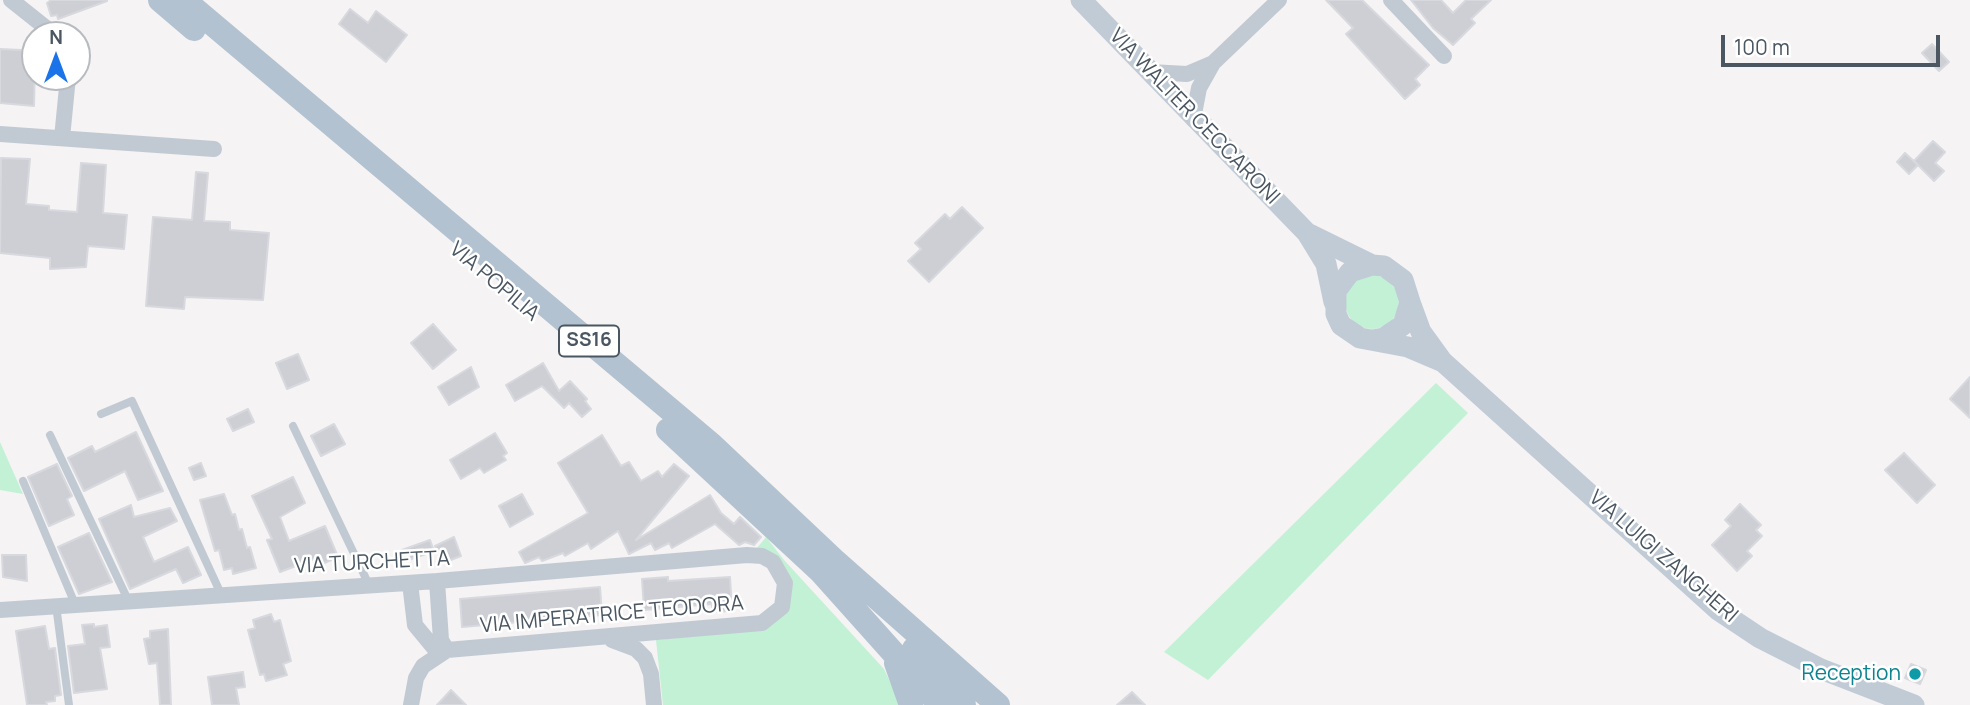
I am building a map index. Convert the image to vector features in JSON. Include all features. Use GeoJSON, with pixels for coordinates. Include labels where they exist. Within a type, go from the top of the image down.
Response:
{"type":"FeatureCollection","features":[{"type":"Feature","properties":{"kind":"main road","name":"VIA POPILIA"},"geometry":{"type":"LineString","coordinates":[[160,0],[624,390],[827,566]]}},
{"type":"Feature","properties":{"kind":"main road","name":"VIA POPILIA"},"geometry":{"type":"LineString","coordinates":[[184,0],[712,445],[827,566]]}},
{"type":"Feature","properties":{"kind":"main road","name":"SS16"},"geometry":{"type":"LineString","coordinates":[[827,566],[884,640],[940,705]]}},
{"type":"Feature","properties":{"kind":"main road","name":"SS16"},"geometry":{"type":"LineString","coordinates":[[827,566],[964,705]]}},
{"type":"Feature","properties":{"kind":"main road"},"geometry":{"type":"LineString","coordinates":[[827,566],[998,705]]}},
{"type":"Feature","properties":{"kind":"main road"},"geometry":{"type":"LineString","coordinates":[[884,640],[901,674],[911,705]]}},
{"type":"Feature","properties":{"kind":"street"},"geometry":{"type":"LineString","coordinates":[[11,0],[37,21]]}},
{"type":"Feature","properties":{"kind":"street","name":"VIA WALTER CECCARONI"},"geometry":{"type":"LineString","coordinates":[[1081,0],[1193,119],[1307,233],[1326,264],[1342,325],[1360,338],[1372,340]]}},
{"type":"Feature","properties":{"kind":"street"},"geometry":{"type":"LineString","coordinates":[[1193,119],[1199,88],[1213,63],[1279,0]]}},
{"type":"Feature","properties":{"kind":"street"},"geometry":{"type":"LineString","coordinates":[[1391,0],[1444,56]]}},
{"type":"Feature","properties":{"kind":"street"},"geometry":{"type":"LineString","coordinates":[[1150,72],[1187,74],[1213,63]]}},
{"type":"Feature","properties":{"kind":"street"},"geometry":{"type":"LineString","coordinates":[[62,138],[67,91]]}},
{"type":"Feature","properties":{"kind":"street"},"geometry":{"type":"LineString","coordinates":[[0,134],[214,149]]}},
{"type":"Feature","properties":{"kind":"street","name":"VIA WALTER CECCARONI"},"geometry":{"type":"LineString","coordinates":[[1307,233],[1372,265],[1394,272],[1408,290],[1410,302]]}},
{"type":"Feature","properties":{"kind":"street"},"geometry":{"type":"LineString","coordinates":[[1334,302],[1336,290],[1350,272],[1372,265]]}},
{"type":"Feature","properties":{"kind":"street"},"geometry":{"type":"LineString","coordinates":[[1372,340],[1384,338],[1403,325],[1410,302]]}},
{"type":"Feature","properties":{"kind":"street","name":"VIA LUIGI ZANGHERI"},"geometry":{"type":"LineString","coordinates":[[1410,302],[1421,332],[1442,361],[1718,610],[1760,638],[1821,669],[1914,705]]}},
{"type":"Feature","properties":{"kind":"street","name":"VIA LUIGI ZANGHERI"},"geometry":{"type":"LineString","coordinates":[[1372,340],[1408,347],[1442,361]]}},
{"type":"Feature","properties":{"kind":"street","name":"VIA TURCHETTA"},"geometry":{"type":"LineString","coordinates":[[0,610],[410,583],[747,555]]}},
{"type":"Feature","properties":{"kind":"street","name":"VIA IMPERATRICE TEODORA"},"geometry":{"type":"LineString","coordinates":[[443,652],[762,623],[773,617],[785,597],[782,572],[762,556],[747,555]]}},
{"type":"Feature","properties":{"kind":"street"},"geometry":{"type":"LineString","coordinates":[[437,581],[443,652]]}},
{"type":"Feature","properties":{"kind":"street"},"geometry":{"type":"LineString","coordinates":[[410,583],[415,625],[443,652]]}},
{"type":"Feature","properties":{"kind":"street"},"geometry":{"type":"LineString","coordinates":[[600,637],[623,642],[645,658],[651,674],[654,705]]}},
{"type":"Feature","properties":{"kind":"street"},"geometry":{"type":"LineString","coordinates":[[411,705],[416,678],[423,666],[443,652]]}},
{"type":"Feature","properties":{"kind":"lane"},"geometry":{"type":"LineString","coordinates":[[101,414],[132,401],[221,594]]}},
{"type":"Feature","properties":{"kind":"lane"},"geometry":{"type":"LineString","coordinates":[[293,426],[369,585]]}},
{"type":"Feature","properties":{"kind":"lane"},"geometry":{"type":"LineString","coordinates":[[50,435],[128,600]]}},
{"type":"Feature","properties":{"kind":"lane"},"geometry":{"type":"LineString","coordinates":[[23,481],[75,604]]}},
{"type":"Feature","properties":{"kind":"lane"},"geometry":{"type":"LineString","coordinates":[[56,605],[69,705]]}},
{"type":"Feature","properties":{"kind":"green space"},"geometry":{"type":"Polygon","coordinates":[[[1377,275],[1387,279],[1395,287],[1399,302],[1395,317],[1387,325],[1367,329],[1357,325],[1349,317],[1345,297],[1349,287],[1357,279],[1377,275]]]}},
{"type":"Feature","properties":{"kind":"green space"},"geometry":{"type":"Polygon","coordinates":[[[1436,383],[1468,413],[1208,680],[1164,652],[1436,383]]]}},
{"type":"Feature","properties":{"kind":"green space"},"geometry":{"type":"Polygon","coordinates":[[[0,442],[23,494],[0,490],[0,442]]]}},
{"type":"Feature","properties":{"kind":"green space"},"geometry":{"type":"Polygon","coordinates":[[[766,537],[884,669],[901,705],[663,705],[656,640],[756,630],[789,604],[791,582],[785,567],[776,555],[757,548],[766,537]]]}},
{"type":"Feature","properties":{"kind":"building"},"geometry":{"type":"Polygon","coordinates":[[[51,0],[107,1],[58,19],[57,15],[51,16],[47,3],[51,0]]]}},
{"type":"Feature","properties":{"kind":"building"},"geometry":{"type":"Polygon","coordinates":[[[1326,0],[1362,0],[1429,65],[1415,79],[1420,85],[1405,99],[1346,34],[1353,28],[1326,0]]]}},
{"type":"Feature","properties":{"kind":"building"},"geometry":{"type":"Polygon","coordinates":[[[1411,0],[1441,0],[1453,13],[1466,0],[1491,0],[1471,19],[1475,23],[1453,45],[1433,28],[1411,0]]]}},
{"type":"Feature","properties":{"kind":"building"},"geometry":{"type":"Polygon","coordinates":[[[350,9],[368,23],[376,11],[407,35],[386,62],[339,24],[350,9]]]}},
{"type":"Feature","properties":{"kind":"building"},"geometry":{"type":"Polygon","coordinates":[[[1932,44],[1949,62],[1939,71],[1922,53],[1932,44]]]}},
{"type":"Feature","properties":{"kind":"building"},"geometry":{"type":"Polygon","coordinates":[[[0,49],[21,50],[21,91],[34,91],[34,106],[0,103],[0,49]]]}},
{"type":"Feature","properties":{"kind":"building"},"geometry":{"type":"Polygon","coordinates":[[[1933,141],[1945,152],[1935,163],[1944,171],[1934,181],[1914,161],[1933,141]]]}},
{"type":"Feature","properties":{"kind":"building"},"geometry":{"type":"Polygon","coordinates":[[[1905,153],[1918,165],[1909,174],[1897,162],[1905,153]]]}},
{"type":"Feature","properties":{"kind":"building"},"geometry":{"type":"Polygon","coordinates":[[[1,158],[30,159],[26,204],[49,206],[49,210],[77,212],[81,163],[106,165],[103,213],[127,215],[124,249],[88,246],[86,267],[50,269],[50,258],[0,253],[1,158]]]}},
{"type":"Feature","properties":{"kind":"building"},"geometry":{"type":"Polygon","coordinates":[[[196,172],[208,173],[204,221],[230,222],[230,230],[269,233],[263,300],[185,297],[184,309],[146,306],[153,217],[192,220],[196,172]]]}},
{"type":"Feature","properties":{"kind":"building"},"geometry":{"type":"Polygon","coordinates":[[[962,207],[983,228],[929,282],[908,261],[921,249],[915,243],[945,214],[950,219],[962,207]]]}},
{"type":"Feature","properties":{"kind":"building"},"geometry":{"type":"Polygon","coordinates":[[[433,324],[456,350],[433,369],[411,343],[433,324]]]}},
{"type":"Feature","properties":{"kind":"building"},"geometry":{"type":"Polygon","coordinates":[[[298,354],[309,380],[287,389],[276,363],[298,354]]]}},
{"type":"Feature","properties":{"kind":"building"},"geometry":{"type":"Polygon","coordinates":[[[543,363],[559,391],[570,381],[587,399],[585,401],[591,409],[582,417],[569,403],[564,408],[542,386],[515,401],[506,385],[543,363]]]}},
{"type":"Feature","properties":{"kind":"building"},"geometry":{"type":"Polygon","coordinates":[[[471,367],[479,387],[449,405],[438,387],[471,367]]]}},
{"type":"Feature","properties":{"kind":"building"},"geometry":{"type":"Polygon","coordinates":[[[1970,377],[1970,418],[1950,399],[1970,377]]]}},
{"type":"Feature","properties":{"kind":"building"},"geometry":{"type":"Polygon","coordinates":[[[248,409],[254,422],[233,431],[227,419],[248,409]]]}},
{"type":"Feature","properties":{"kind":"building"},"geometry":{"type":"Polygon","coordinates":[[[334,424],[345,444],[321,456],[311,436],[334,424]]]}},
{"type":"Feature","properties":{"kind":"building"},"geometry":{"type":"Polygon","coordinates":[[[136,432],[163,491],[138,500],[125,471],[84,491],[68,458],[92,446],[95,452],[136,432]]]}},
{"type":"Feature","properties":{"kind":"building"},"geometry":{"type":"Polygon","coordinates":[[[495,433],[507,453],[503,456],[506,460],[484,473],[480,468],[461,479],[450,460],[495,433]]]}},
{"type":"Feature","properties":{"kind":"building"},"geometry":{"type":"Polygon","coordinates":[[[602,435],[621,466],[629,462],[641,481],[658,471],[662,477],[674,464],[689,476],[636,540],[710,495],[721,513],[734,524],[740,517],[761,537],[754,545],[745,542],[739,545],[715,524],[672,548],[669,543],[655,550],[651,543],[629,554],[618,531],[591,549],[588,543],[565,556],[563,553],[542,561],[539,557],[525,563],[519,552],[588,513],[558,463],[602,435]]]}},
{"type":"Feature","properties":{"kind":"building"},"geometry":{"type":"Polygon","coordinates":[[[1904,453],[1935,485],[1917,503],[1885,470],[1904,453]]]}},
{"type":"Feature","properties":{"kind":"building"},"geometry":{"type":"Polygon","coordinates":[[[201,463],[206,476],[194,480],[189,468],[201,463]]]}},
{"type":"Feature","properties":{"kind":"building"},"geometry":{"type":"Polygon","coordinates":[[[57,464],[72,496],[67,499],[74,515],[49,526],[28,477],[57,464]]]}},
{"type":"Feature","properties":{"kind":"building"},"geometry":{"type":"Polygon","coordinates":[[[293,477],[305,503],[280,517],[289,541],[325,526],[338,557],[320,565],[317,558],[280,572],[267,540],[272,539],[252,496],[293,477]]]}},
{"type":"Feature","properties":{"kind":"building"},"geometry":{"type":"Polygon","coordinates":[[[224,494],[232,515],[235,514],[239,530],[242,529],[247,548],[250,547],[256,568],[233,574],[232,568],[224,570],[219,550],[215,551],[200,500],[224,494]]]}},
{"type":"Feature","properties":{"kind":"building"},"geometry":{"type":"Polygon","coordinates":[[[522,494],[533,514],[510,527],[499,506],[522,494]]]}},
{"type":"Feature","properties":{"kind":"building"},"geometry":{"type":"Polygon","coordinates":[[[1740,504],[1761,525],[1756,530],[1762,536],[1747,551],[1752,556],[1737,571],[1712,545],[1731,526],[1725,520],[1740,504]]]}},
{"type":"Feature","properties":{"kind":"building"},"geometry":{"type":"Polygon","coordinates":[[[131,505],[134,517],[170,508],[177,521],[143,537],[154,562],[188,547],[201,575],[183,583],[176,569],[130,589],[99,519],[131,505]]]}},
{"type":"Feature","properties":{"kind":"building"},"geometry":{"type":"Polygon","coordinates":[[[89,533],[112,582],[79,594],[58,547],[89,533]]]}},
{"type":"Feature","properties":{"kind":"building"},"geometry":{"type":"Polygon","coordinates":[[[454,537],[461,556],[443,563],[435,546],[454,537]]]}},
{"type":"Feature","properties":{"kind":"building"},"geometry":{"type":"Polygon","coordinates":[[[430,540],[434,551],[406,561],[402,550],[430,540]]]}},
{"type":"Feature","properties":{"kind":"building"},"geometry":{"type":"Polygon","coordinates":[[[2,555],[26,555],[27,581],[3,577],[2,555]]]}},
{"type":"Feature","properties":{"kind":"building"},"geometry":{"type":"Polygon","coordinates":[[[668,577],[668,581],[730,577],[732,611],[712,612],[712,604],[644,610],[642,579],[668,577]]]}},
{"type":"Feature","properties":{"kind":"building"},"geometry":{"type":"Polygon","coordinates":[[[600,587],[602,615],[462,627],[460,599],[600,587]]]}},
{"type":"Feature","properties":{"kind":"building"},"geometry":{"type":"Polygon","coordinates":[[[271,614],[274,622],[280,620],[291,661],[283,664],[287,675],[266,681],[264,674],[260,675],[248,630],[255,628],[253,620],[271,614]]]}},
{"type":"Feature","properties":{"kind":"building"},"geometry":{"type":"Polygon","coordinates":[[[94,624],[94,627],[107,625],[110,647],[100,648],[107,689],[74,693],[68,646],[85,644],[82,625],[94,624]]]}},
{"type":"Feature","properties":{"kind":"building"},"geometry":{"type":"Polygon","coordinates":[[[45,626],[49,649],[55,648],[61,695],[55,696],[55,701],[46,702],[47,705],[27,705],[16,631],[45,626]]]}},
{"type":"Feature","properties":{"kind":"building"},"geometry":{"type":"Polygon","coordinates":[[[168,629],[171,705],[160,705],[157,663],[149,664],[144,639],[150,638],[150,631],[168,629]]]}},
{"type":"Feature","properties":{"kind":"building","name":"Reception"},"geometry":{"type":"Polygon","coordinates":[[[1911,664],[1926,670],[1920,684],[1905,678],[1911,664]]]}},
{"type":"Feature","properties":{"kind":"building"},"geometry":{"type":"Polygon","coordinates":[[[243,672],[245,687],[236,688],[239,705],[212,705],[208,677],[243,672]]]}},
{"type":"Feature","properties":{"kind":"building"},"geometry":{"type":"Polygon","coordinates":[[[451,690],[466,705],[437,705],[451,690]]]}},
{"type":"Feature","properties":{"kind":"building"},"geometry":{"type":"Polygon","coordinates":[[[1132,692],[1145,705],[1117,705],[1132,692]]]}},
{"type":"Feature","properties":{"kind":"place","name":"Reception"},"geometry":{"type":"Point","coordinates":[1915,674]}}]}
